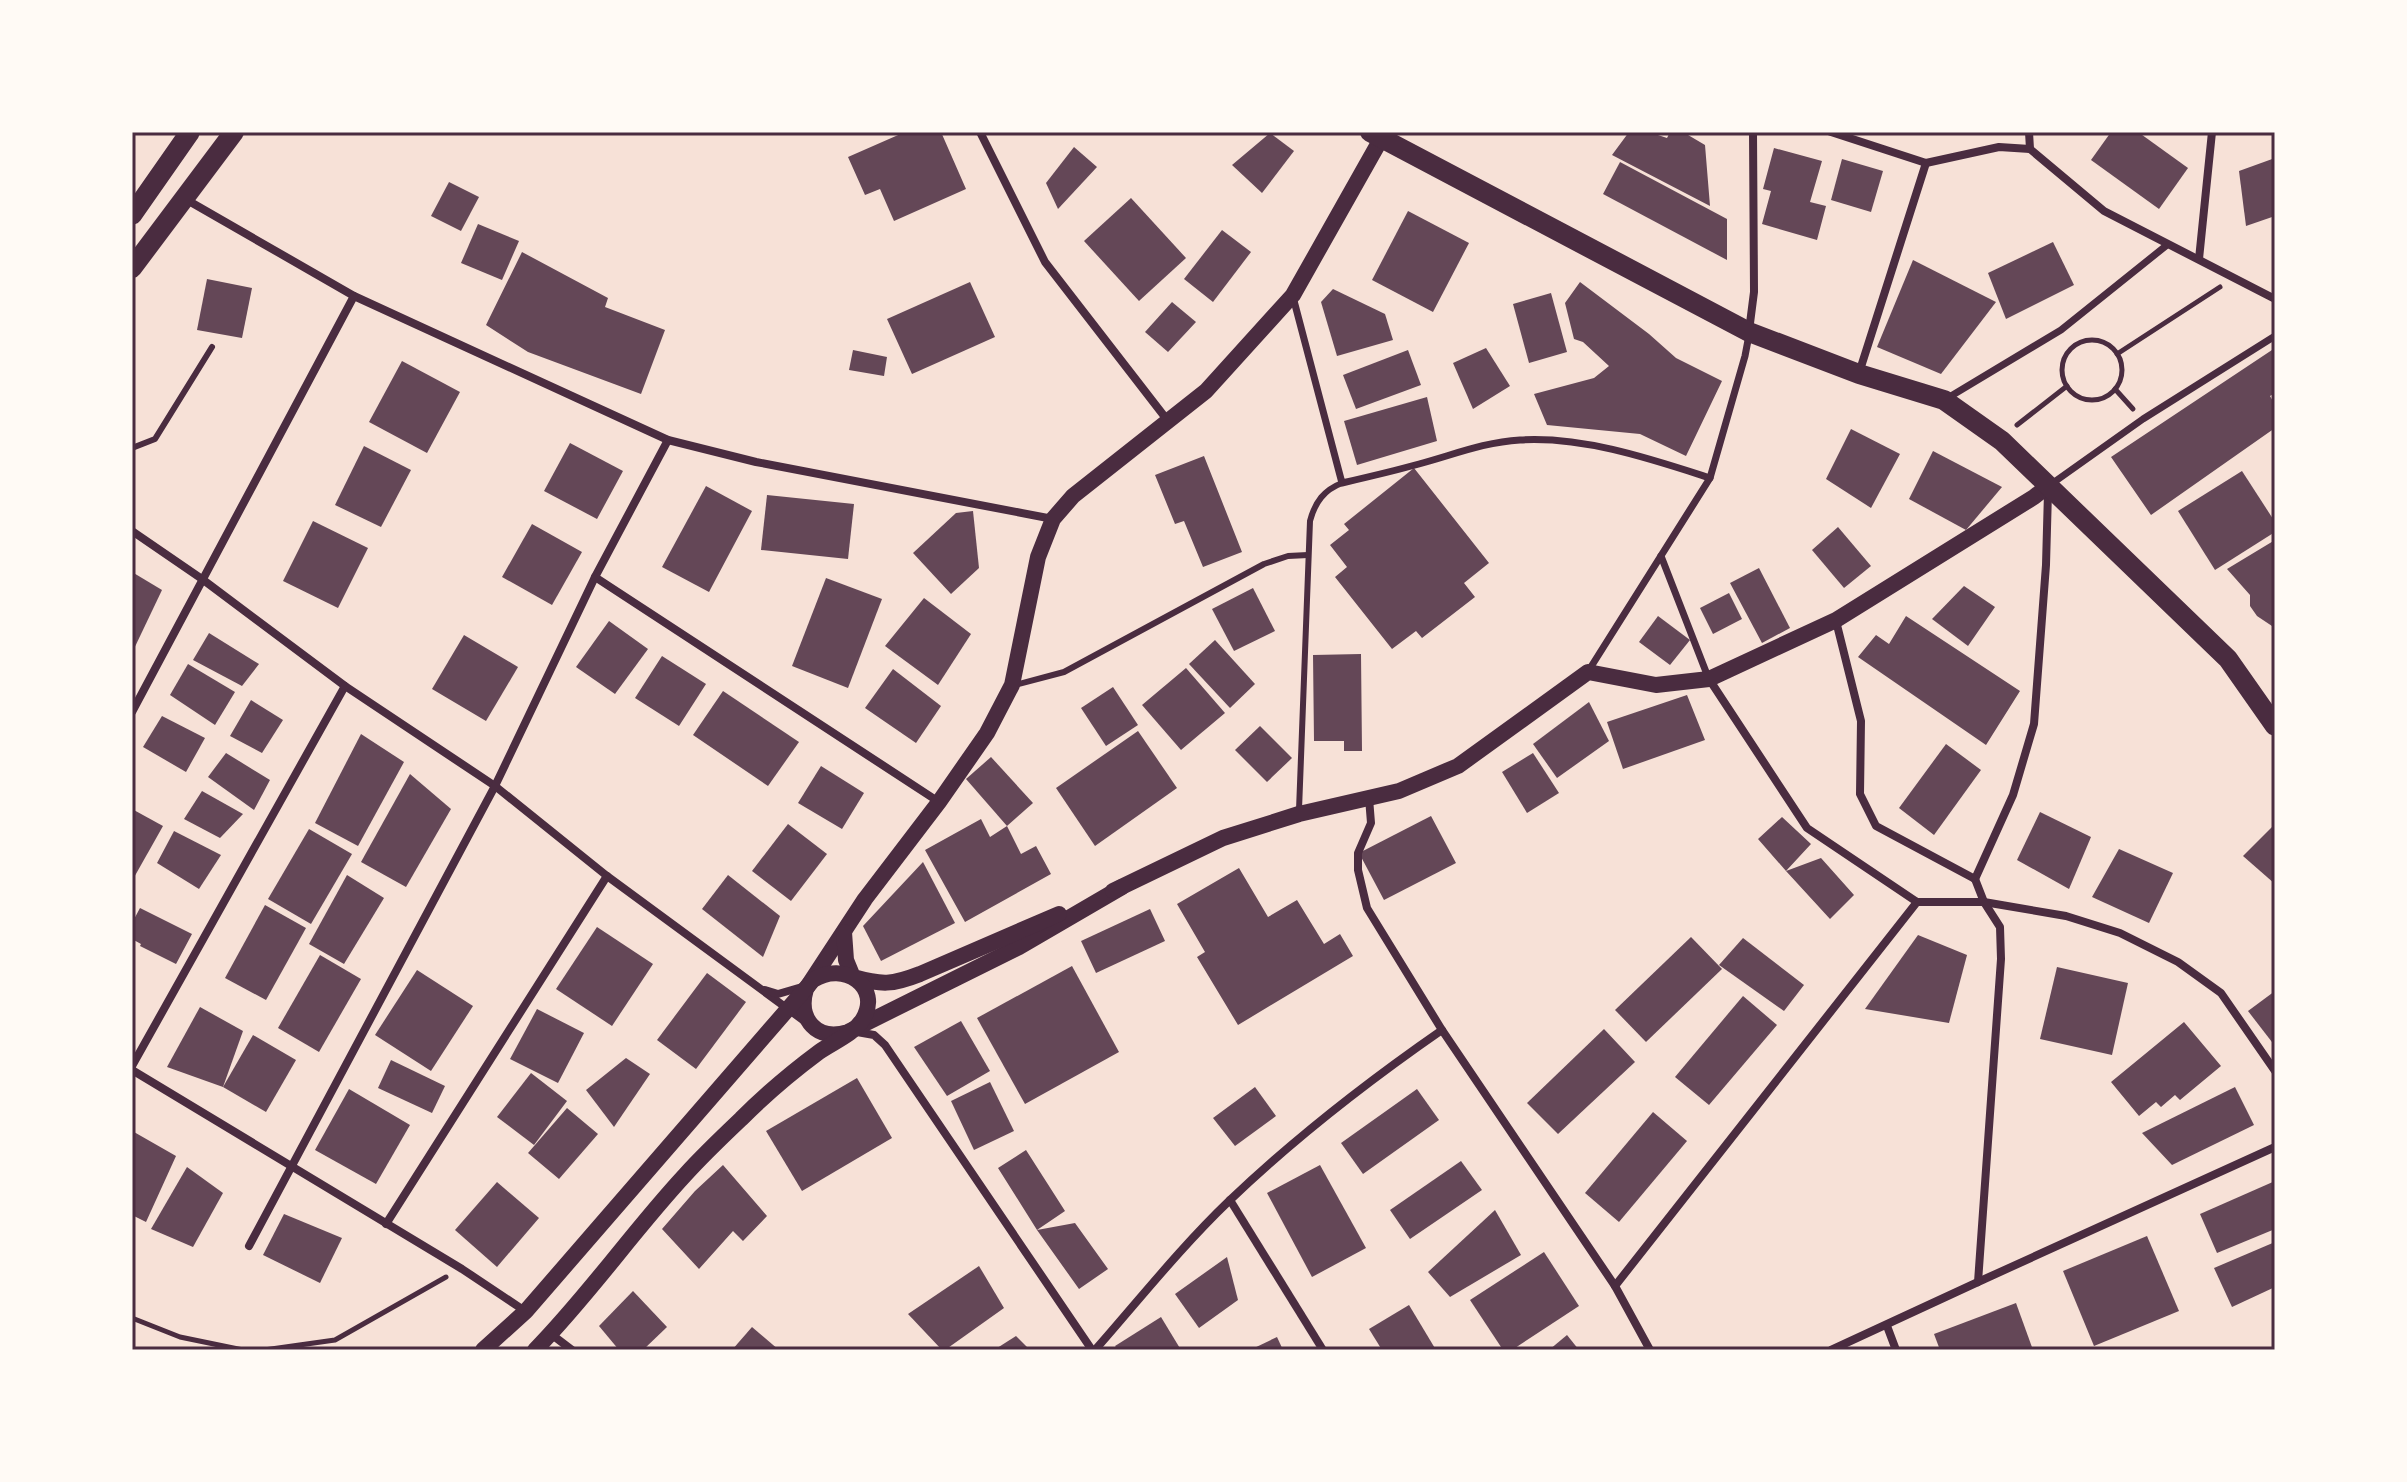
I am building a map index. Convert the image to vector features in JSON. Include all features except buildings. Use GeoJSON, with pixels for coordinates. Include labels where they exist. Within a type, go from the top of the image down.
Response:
{"type":"FeatureCollection","features":[{"type":"Feature","properties":{"kind":"main road"},"geometry":{"type":"LineString","coordinates":[[132,215],[190,132]]}},
{"type":"Feature","properties":{"kind":"main road"},"geometry":{"type":"LineString","coordinates":[[132,268],[234,132]]}},
{"type":"Feature","properties":{"kind":"main road"},"geometry":{"type":"LineString","coordinates":[[1122,887],[992,962],[848,1032],[831,1035],[814,1028],[807,1020],[803,1010],[806,989],[865,899],[987,733],[1012,685],[1038,557],[1053,519],[1073,496],[1206,391],[1293,295],[1375,135],[1749,332],[1859,374],[1944,400],[2002,441],[2228,659],[2275,726]]}},
{"type":"Feature","properties":{"kind":"main road"},"geometry":{"type":"LineString","coordinates":[[483,1350],[526,1311],[813,980],[822,974],[843,973],[886,984],[900,982],[1122,887],[1223,838],[1299,814],[1399,791],[1458,766],[1588,672],[1656,685],[1709,679],[1836,620],[2048,486]]}},
{"type":"Feature","properties":{"kind":"main road"},"geometry":{"type":"LineString","coordinates":[[535,1350],[695,1165],[794,1071],[862,1021],[867,1003],[861,984],[853,977],[846,960],[844,932]]}},
{"type":"Feature","properties":{"kind":"street"},"geometry":{"type":"LineString","coordinates":[[980,132],[1045,262],[1168,422]]}},
{"type":"Feature","properties":{"kind":"street"},"geometry":{"type":"LineString","coordinates":[[1588,672],[1710,478],[1745,356],[1754,292],[1753,132]]}},
{"type":"Feature","properties":{"kind":"street"},"geometry":{"type":"LineString","coordinates":[[1831,132],[1926,163],[1999,147],[2030,149],[2104,211],[2275,299]]}},
{"type":"Feature","properties":{"kind":"street"},"geometry":{"type":"LineString","coordinates":[[2029,132],[2030,149]]}},
{"type":"Feature","properties":{"kind":"street"},"geometry":{"type":"LineString","coordinates":[[2199,259],[2212,132]]}},
{"type":"Feature","properties":{"kind":"street"},"geometry":{"type":"LineString","coordinates":[[1859,374],[1926,163]]}},
{"type":"Feature","properties":{"kind":"street"},"geometry":{"type":"LineString","coordinates":[[184,198],[354,296],[668,440],[756,462],[1053,519]]}},
{"type":"Feature","properties":{"kind":"street"},"geometry":{"type":"LineString","coordinates":[[1944,400],[2061,330],[2167,245]]}},
{"type":"Feature","properties":{"kind":"street"},"geometry":{"type":"LineString","coordinates":[[1293,295],[1342,483],[1471,448],[1522,440],[1559,441],[1638,454],[1710,478]]}},
{"type":"Feature","properties":{"kind":"street"},"geometry":{"type":"LineString","coordinates":[[132,712],[354,296]]}},
{"type":"Feature","properties":{"kind":"street"},"geometry":{"type":"LineString","coordinates":[[1975,879],[2013,795],[2034,724],[2046,565],[2048,486],[2143,419],[2275,336]]}},
{"type":"Feature","properties":{"kind":"street"},"geometry":{"type":"LineString","coordinates":[[249,1246],[495,786],[595,577],[668,440]]}},
{"type":"Feature","properties":{"kind":"street"},"geometry":{"type":"LineString","coordinates":[[132,531],[345,686],[495,786],[607,876],[814,1028]]}},
{"type":"Feature","properties":{"kind":"street"},"geometry":{"type":"LineString","coordinates":[[1661,556],[1709,679],[1807,828],[1917,902],[1984,902],[2066,916],[2120,933],[2178,962],[2221,993],[2275,1071]]}},
{"type":"Feature","properties":{"kind":"street"},"geometry":{"type":"LineString","coordinates":[[595,577],[939,802]]}},
{"type":"Feature","properties":{"kind":"street"},"geometry":{"type":"LineString","coordinates":[[1836,620],[1861,721],[1860,794],[1876,826],[1975,879],[1984,902],[2000,927],[2001,959],[1978,1282]]}},
{"type":"Feature","properties":{"kind":"street"},"geometry":{"type":"LineString","coordinates":[[345,686],[132,1068],[526,1311]]}},
{"type":"Feature","properties":{"kind":"street"},"geometry":{"type":"LineString","coordinates":[[1369,798],[1371,823],[1358,853],[1358,870],[1367,908],[1442,1030],[1615,1286],[1650,1350]]}},
{"type":"Feature","properties":{"kind":"street"},"geometry":{"type":"LineString","coordinates":[[386,1224],[607,876]]}},
{"type":"Feature","properties":{"kind":"street"},"geometry":{"type":"LineString","coordinates":[[1615,1286],[1917,902]]}},
{"type":"Feature","properties":{"kind":"street"},"geometry":{"type":"LineString","coordinates":[[760,989],[787,993],[813,980]]}},
{"type":"Feature","properties":{"kind":"street"},"geometry":{"type":"LineString","coordinates":[[848,1032],[874,1035],[885,1045],[1094,1350],[1230,1200],[1333,1108],[1442,1030]]}},
{"type":"Feature","properties":{"kind":"street"},"geometry":{"type":"LineString","coordinates":[[1831,1350],[2275,1147]]}},
{"type":"Feature","properties":{"kind":"street"},"geometry":{"type":"LineString","coordinates":[[1230,1200],[1323,1350]]}},
{"type":"Feature","properties":{"kind":"street"},"geometry":{"type":"LineString","coordinates":[[1887,1326],[1896,1350]]}},
{"type":"Feature","properties":{"kind":"street"},"geometry":{"type":"LineString","coordinates":[[551,1334],[572,1350]]}},
{"type":"Feature","properties":{"kind":"lane"},"geometry":{"type":"LineString","coordinates":[[132,448],[155,439],[212,347]]}},
{"type":"Feature","properties":{"kind":"lane"},"geometry":{"type":"LineString","coordinates":[[1299,814],[1308,555],[1313,510],[1325,493],[1342,483]]}},
{"type":"Feature","properties":{"kind":"lane"},"geometry":{"type":"LineString","coordinates":[[1012,685],[1064,672],[1264,564],[1288,556],[1308,555]]}},
{"type":"Feature","properties":{"kind":"path"},"geometry":{"type":"LineString","coordinates":[[2117,354],[2234,279]]}},
{"type":"Feature","properties":{"kind":"path"},"geometry":{"type":"LineString","coordinates":[[2100,341],[2117,354],[2122,372],[2115,389],[2099,399],[2090,400],[2073,393],[2067,386],[2062,377],[2062,366],[2075,346],[2100,341]]}},
{"type":"Feature","properties":{"kind":"path"},"geometry":{"type":"LineString","coordinates":[[2010,431],[2067,386]]}},
{"type":"Feature","properties":{"kind":"path"},"geometry":{"type":"LineString","coordinates":[[2115,389],[2143,419]]}},
{"type":"Feature","properties":{"kind":"path"},"geometry":{"type":"LineString","coordinates":[[264,1350],[335,1340],[462,1269]]}},
{"type":"Feature","properties":{"kind":"path"},"geometry":{"type":"LineString","coordinates":[[132,1318],[180,1337],[243,1350]]}}]}
